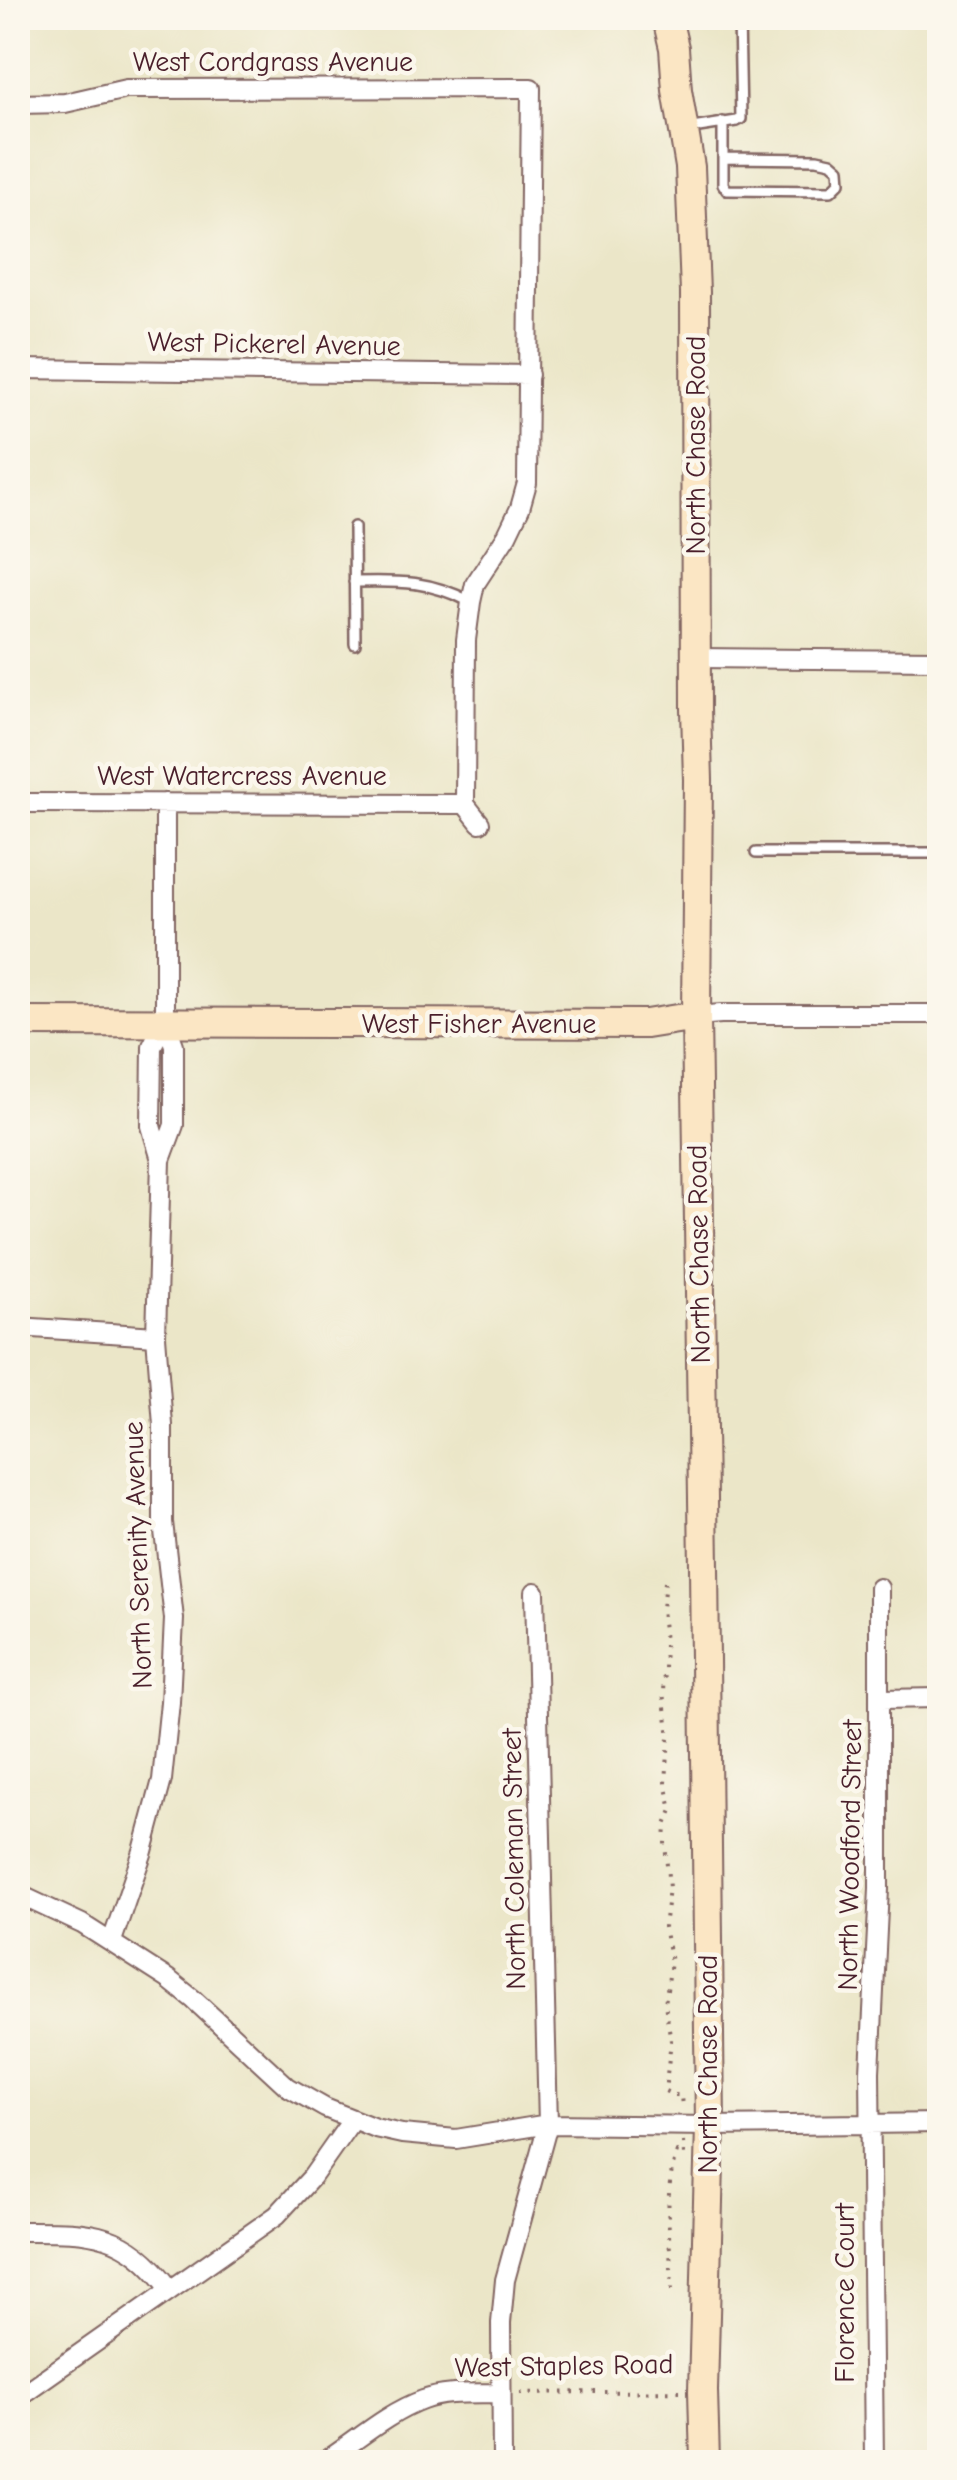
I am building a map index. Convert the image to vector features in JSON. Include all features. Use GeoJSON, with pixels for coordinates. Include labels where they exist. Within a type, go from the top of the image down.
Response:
{"type":"FeatureCollection","features":[{"type":"Feature","properties":{"kind":"street","name":"North Chase Road"},"geometry":{"type":"LineString","coordinates":[[667,18],[693,204],[696,1016],[710,2126],[703,2391],[705,2462]]}},
{"type":"Feature","properties":{"kind":"street","name":"North Chase Road"},"geometry":{"type":"LineString","coordinates":[[674,48],[683,18]]}},
{"type":"Feature","properties":{"kind":"street","name":"West Cordgrass Avenue"},"geometry":{"type":"LineString","coordinates":[[18,104],[65,104],[126,89],[530,88],[529,374]]}},
{"type":"Feature","properties":{"kind":"street","name":"West Pickerel Avenue"},"geometry":{"type":"LineString","coordinates":[[18,369],[529,374]]}},
{"type":"Feature","properties":{"kind":"street"},"geometry":{"type":"LineString","coordinates":[[480,823],[466,804],[466,640],[476,584],[520,508],[527,483],[529,374]]}},
{"type":"Feature","properties":{"kind":"street"},"geometry":{"type":"LineString","coordinates":[[696,658],[940,660]]}},
{"type":"Feature","properties":{"kind":"street","name":"West Watercress Avenue"},"geometry":{"type":"LineString","coordinates":[[18,802],[466,804]]}},
{"type":"Feature","properties":{"kind":"street","name":"North Serenity Avenue"},"geometry":{"type":"LineString","coordinates":[[112,1941],[162,1780],[174,1618],[163,1522],[163,1425],[156,1336],[161,1160],[174,1125],[174,1045],[165,1022],[166,803]]}},
{"type":"Feature","properties":{"kind":"street","name":"West Fisher Avenue"},"geometry":{"type":"LineString","coordinates":[[18,1022],[646,1024],[721,1014],[940,1014]]}},
{"type":"Feature","properties":{"kind":"street"},"geometry":{"type":"LineString","coordinates":[[18,1326],[156,1336]]}},
{"type":"Feature","properties":{"kind":"street","name":"North Woodford Street"},"geometry":{"type":"LineString","coordinates":[[872,2123],[870,2072],[878,1934],[880,1588]]}},
{"type":"Feature","properties":{"kind":"street","name":"North Coleman Street"},"geometry":{"type":"LineString","coordinates":[[502,2462],[501,2323],[505,2280],[548,2124],[535,1592]]}},
{"type":"Feature","properties":{"kind":"street"},"geometry":{"type":"LineString","coordinates":[[881,1699],[940,1698]]}},
{"type":"Feature","properties":{"kind":"street"},"geometry":{"type":"LineString","coordinates":[[18,1894],[112,1941],[193,1999],[288,2087],[352,2120],[402,2134],[456,2139],[548,2124],[940,2123]]}},
{"type":"Feature","properties":{"kind":"street"},"geometry":{"type":"LineString","coordinates":[[18,2396],[277,2215],[312,2177],[352,2120]]}},
{"type":"Feature","properties":{"kind":"street","name":"Florence Court"},"geometry":{"type":"LineString","coordinates":[[872,2123],[874,2462]]}},
{"type":"Feature","properties":{"kind":"street"},"geometry":{"type":"LineString","coordinates":[[18,2231],[86,2231],[119,2242],[139,2254],[170,2289]]}},
{"type":"Feature","properties":{"kind":"street","name":"West Staples Road"},"geometry":{"type":"LineString","coordinates":[[324,2462],[424,2400],[452,2394],[501,2393]]}},
{"type":"Feature","properties":{"kind":"lane"},"geometry":{"type":"LineString","coordinates":[[684,129],[741,118],[739,18]]}},
{"type":"Feature","properties":{"kind":"lane"},"geometry":{"type":"LineString","coordinates":[[723,122],[723,184],[728,190],[831,191],[840,182],[839,169],[832,162],[724,158]]}},
{"type":"Feature","properties":{"kind":"lane"},"geometry":{"type":"LineString","coordinates":[[354,528],[354,644]]}},
{"type":"Feature","properties":{"kind":"lane"},"geometry":{"type":"LineString","coordinates":[[354,582],[420,583],[446,589],[471,602]]}},
{"type":"Feature","properties":{"kind":"lane"},"geometry":{"type":"LineString","coordinates":[[756,853],[940,853]]}},
{"type":"Feature","properties":{"kind":"path"},"geometry":{"type":"LineString","coordinates":[[665,1582],[662,1694],[670,1738],[666,1783],[672,1810],[666,1825],[669,1888],[664,1927],[671,1962],[665,2004],[671,2055],[666,2091],[681,2094]]}},
{"type":"Feature","properties":{"kind":"path"},"geometry":{"type":"LineString","coordinates":[[672,2290],[668,2192],[676,2152],[684,2154]]}},
{"type":"Feature","properties":{"kind":"path","name":"West Staples Road"},"geometry":{"type":"LineString","coordinates":[[501,2393],[703,2391]]}}]}
